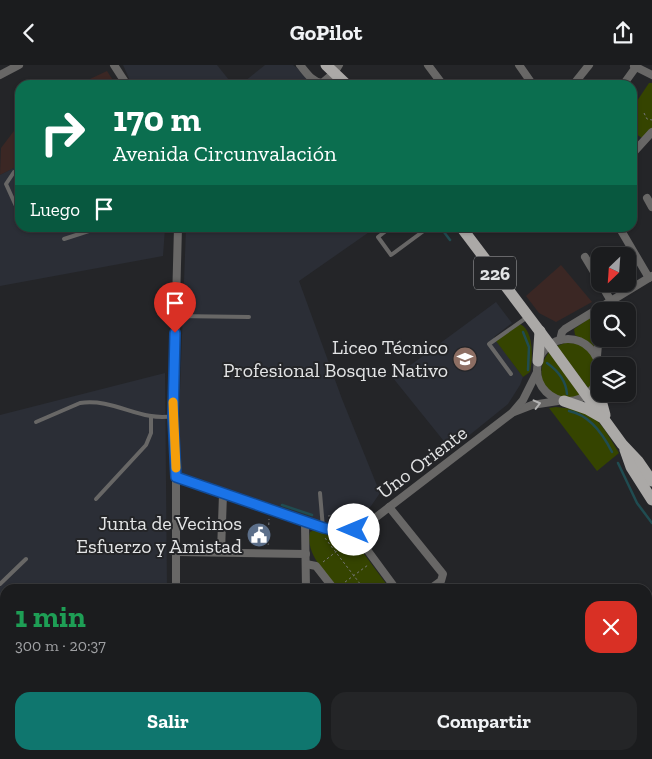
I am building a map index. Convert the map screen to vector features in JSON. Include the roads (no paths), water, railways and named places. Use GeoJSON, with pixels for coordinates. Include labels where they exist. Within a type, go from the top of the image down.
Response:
{"type":"FeatureCollection","features":[{"type":"Feature","properties":{"kind":"main road"},"geometry":{"type":"LineString","coordinates":[[333,68],[344,80]]}},
{"type":"Feature","properties":{"kind":"main road","name":"226"},"geometry":{"type":"LineString","coordinates":[[465,232],[527,317],[540,331],[556,342],[587,395],[622,444],[638,461],[652,481]]}},
{"type":"Feature","properties":{"kind":"main road"},"geometry":{"type":"LineString","coordinates":[[538,367],[540,331]]}},
{"type":"Feature","properties":{"kind":"main road"},"geometry":{"type":"LineString","coordinates":[[564,401],[587,409],[607,421]]}},
{"type":"Feature","properties":{"kind":"main road"},"geometry":{"type":"LineString","coordinates":[[602,402],[607,421]]}},
{"type":"Feature","properties":{"kind":"main road","name":"226"},"geometry":{"type":"LineString","coordinates":[[622,444],[631,467],[652,500]]}},
{"type":"Feature","properties":{"kind":"street"},"geometry":{"type":"LineString","coordinates":[[1,74],[19,65]]}},
{"type":"Feature","properties":{"kind":"street"},"geometry":{"type":"LineString","coordinates":[[114,65],[124,80]]}},
{"type":"Feature","properties":{"kind":"street"},"geometry":{"type":"LineString","coordinates":[[300,65],[314,80]]}},
{"type":"Feature","properties":{"kind":"street"},"geometry":{"type":"LineString","coordinates":[[428,65],[439,80]]}},
{"type":"Feature","properties":{"kind":"street"},"geometry":{"type":"LineString","coordinates":[[519,65],[530,80]]}},
{"type":"Feature","properties":{"kind":"street"},"geometry":{"type":"LineString","coordinates":[[577,80],[589,65]]}},
{"type":"Feature","properties":{"kind":"street"},"geometry":{"type":"LineString","coordinates":[[626,80],[635,66],[652,75]]}},
{"type":"Feature","properties":{"kind":"street"},"geometry":{"type":"LineString","coordinates":[[325,80],[333,68]]}},
{"type":"Feature","properties":{"kind":"street"},"geometry":{"type":"LineString","coordinates":[[637,148],[652,131]]}},
{"type":"Feature","properties":{"kind":"street"},"geometry":{"type":"LineString","coordinates":[[647,198],[652,207]]}},
{"type":"Feature","properties":{"kind":"street"},"geometry":{"type":"LineString","coordinates":[[176,584],[176,477],[173,416],[178,232]]}},
{"type":"Feature","properties":{"kind":"street"},"geometry":{"type":"LineString","coordinates":[[622,232],[651,277]]}},
{"type":"Feature","properties":{"kind":"street"},"geometry":{"type":"LineString","coordinates":[[585,257],[591,267]]}},
{"type":"Feature","properties":{"kind":"street","name":"Uno Oriente"},"geometry":{"type":"LineString","coordinates":[[176,477],[305,523],[337,531],[354,528],[371,521],[512,413],[523,400],[545,349],[556,342],[565,329],[651,277]]}},
{"type":"Feature","properties":{"kind":"street"},"geometry":{"type":"LineString","coordinates":[[606,293],[611,301]]}},
{"type":"Feature","properties":{"kind":"street"},"geometry":{"type":"LineString","coordinates":[[556,342],[568,339],[578,340],[592,350],[596,357]]}},
{"type":"Feature","properties":{"kind":"street"},"geometry":{"type":"LineString","coordinates":[[538,367],[538,379],[545,391],[564,401]]}},
{"type":"Feature","properties":{"kind":"street"},"geometry":{"type":"LineString","coordinates":[[587,395],[591,391]]}},
{"type":"Feature","properties":{"kind":"street","name":"Uno Oriente"},"geometry":{"type":"LineString","coordinates":[[512,413],[541,402],[580,399],[587,395]]}},
{"type":"Feature","properties":{"kind":"street"},"geometry":{"type":"LineString","coordinates":[[221,553],[223,494]]}},
{"type":"Feature","properties":{"kind":"street"},"geometry":{"type":"LineString","coordinates":[[390,507],[442,574],[441,581],[437,584]]}},
{"type":"Feature","properties":{"kind":"street"},"geometry":{"type":"LineString","coordinates":[[305,523],[306,584]]}},
{"type":"Feature","properties":{"kind":"street"},"geometry":{"type":"LineString","coordinates":[[354,528],[357,536],[392,584]]}},
{"type":"Feature","properties":{"kind":"street"},"geometry":{"type":"LineString","coordinates":[[176,552],[306,554]]}},
{"type":"Feature","properties":{"kind":"street"},"geometry":{"type":"LineString","coordinates":[[306,564],[317,567],[331,584]]}},
{"type":"Feature","properties":{"kind":"lane"},"geometry":{"type":"LineString","coordinates":[[15,172],[6,184],[15,204]]}},
{"type":"Feature","properties":{"kind":"lane"},"geometry":{"type":"LineString","coordinates":[[64,239],[86,232]]}},
{"type":"Feature","properties":{"kind":"lane"},"geometry":{"type":"LineString","coordinates":[[384,232],[378,237],[391,255],[418,232]]}},
{"type":"Feature","properties":{"kind":"lane"},"geometry":{"type":"LineString","coordinates":[[176,316],[249,317]]}},
{"type":"Feature","properties":{"kind":"lane"},"geometry":{"type":"LineString","coordinates":[[511,374],[489,344],[527,317]]}},
{"type":"Feature","properties":{"kind":"lane"},"geometry":{"type":"LineString","coordinates":[[36,422],[80,403],[87,402],[109,403],[160,419],[173,416]]}},
{"type":"Feature","properties":{"kind":"lane"},"geometry":{"type":"LineString","coordinates":[[96,499],[146,445],[151,433],[151,417]]}},
{"type":"Feature","properties":{"kind":"lane"},"geometry":{"type":"LineString","coordinates":[[320,493],[324,528]]}},
{"type":"Feature","properties":{"kind":"lane"},"geometry":{"type":"LineString","coordinates":[[0,584],[26,559]]}},
{"type":"Feature","properties":{"kind":"waterway"},"geometry":{"type":"LineString","coordinates":[[444,232],[450,240]]}},
{"type":"Feature","properties":{"kind":"waterway"},"geometry":{"type":"LineString","coordinates":[[523,332],[529,347],[528,370]]}},
{"type":"Feature","properties":{"kind":"waterway"},"geometry":{"type":"LineString","coordinates":[[547,363],[560,376],[567,394]]}},
{"type":"Feature","properties":{"kind":"waterway"},"geometry":{"type":"LineString","coordinates":[[569,411],[577,413],[595,426],[612,452]]}},
{"type":"Feature","properties":{"kind":"waterway"},"geometry":{"type":"LineString","coordinates":[[618,463],[637,503],[652,523]]}},
{"type":"Feature","properties":{"kind":"waterway"},"geometry":{"type":"LineString","coordinates":[[282,505],[312,515]]}},
{"type":"Feature","properties":{"kind":"waterway"},"geometry":{"type":"LineString","coordinates":[[331,520],[344,522],[367,516]]}},
{"type":"Feature","properties":{"kind":"place","name":"Liceo Técnico Profesional Bosque Nativo"},"geometry":{"type":"Point","coordinates":[465,359]}},
{"type":"Feature","properties":{"kind":"place","name":"Junta de Vecinos Esfuerzo y Amistad"},"geometry":{"type":"Point","coordinates":[259,535]}}]}
